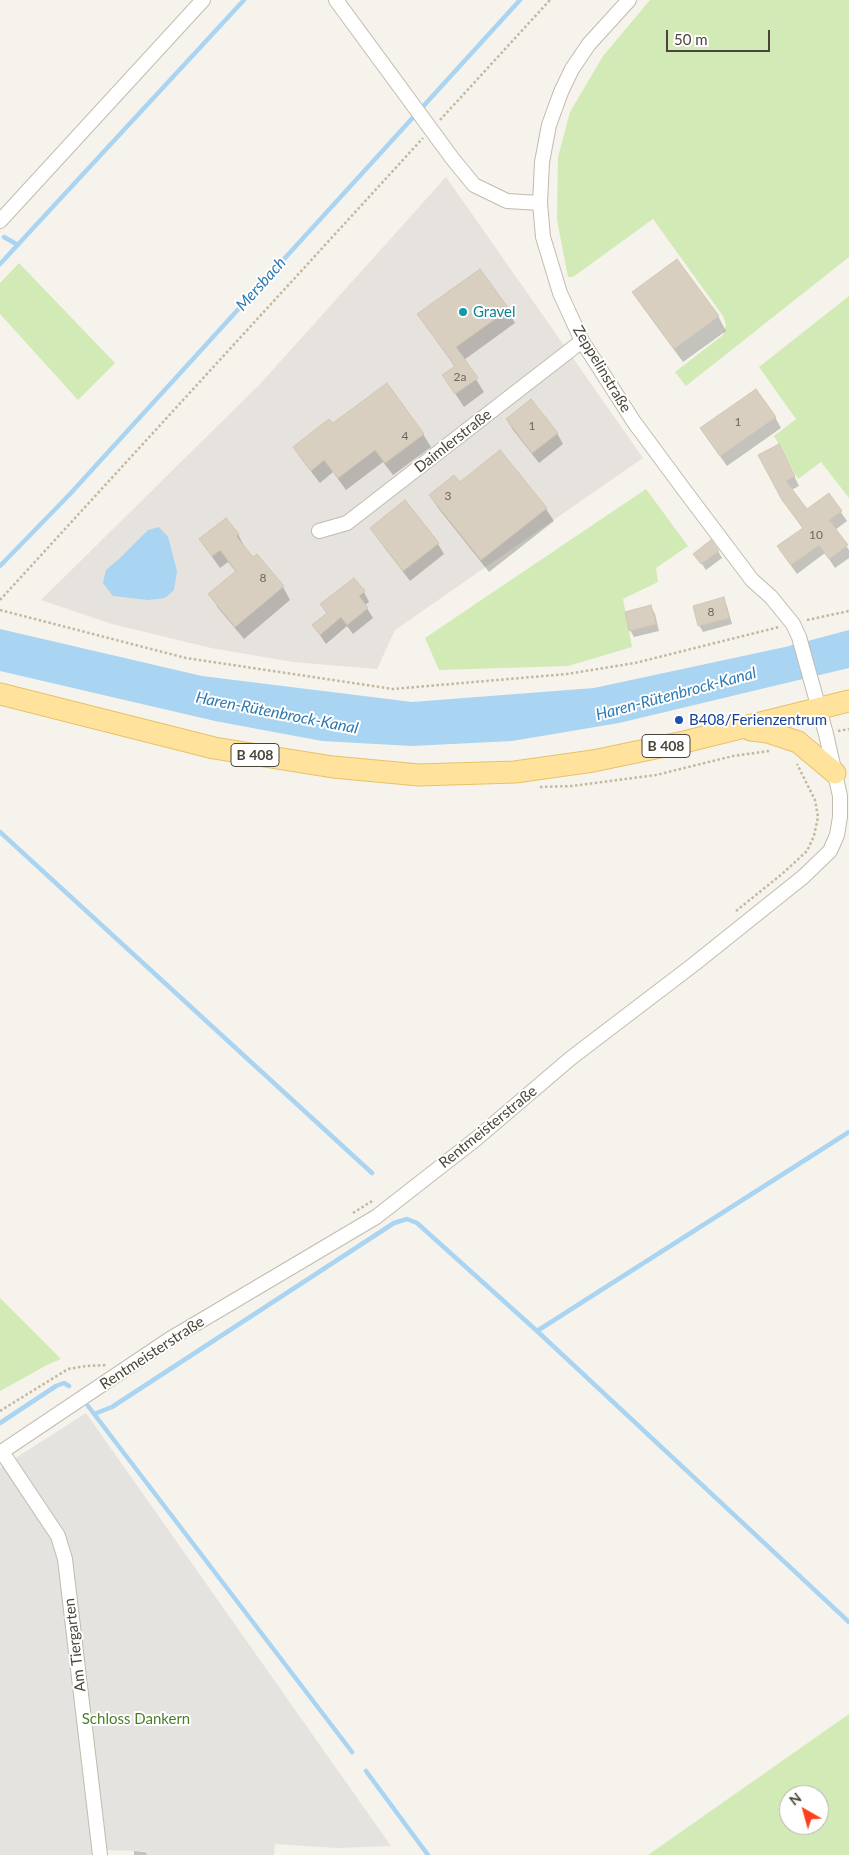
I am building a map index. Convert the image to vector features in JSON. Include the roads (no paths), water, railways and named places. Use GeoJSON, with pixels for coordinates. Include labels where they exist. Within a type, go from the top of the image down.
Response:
{"type":"FeatureCollection","features":[{"type":"Feature","properties":{"kind":"main road","name":"B 408"},"geometry":{"type":"LineString","coordinates":[[0,694],[214,748],[333,767],[418,775],[516,772],[593,761],[632,754],[849,701]]}},
{"type":"Feature","properties":{"kind":"main road"},"geometry":{"type":"LineString","coordinates":[[738,729],[768,732],[798,742],[835,774]]}},
{"type":"Feature","properties":{"kind":"street"},"geometry":{"type":"LineString","coordinates":[[0,221],[203,0]]}},
{"type":"Feature","properties":{"kind":"street"},"geometry":{"type":"LineString","coordinates":[[336,0],[474,185],[507,201],[540,203]]}},
{"type":"Feature","properties":{"kind":"street","name":"Zeppelinstraße"},"geometry":{"type":"LineString","coordinates":[[628,0],[589,44],[572,69],[549,125],[542,162],[540,203],[543,237],[560,293],[582,341],[634,422],[752,580],[771,597],[793,624],[799,637],[819,708]]}},
{"type":"Feature","properties":{"kind":"street","name":"Daimlerstraße"},"geometry":{"type":"LineString","coordinates":[[319,531],[347,523],[582,341]]}},
{"type":"Feature","properties":{"kind":"street","name":"Rentmeisterstraße"},"geometry":{"type":"LineString","coordinates":[[1,1453],[170,1339],[376,1216],[468,1145],[571,1058],[693,965],[803,877],[830,851],[837,835],[845,796],[835,774],[819,708]]}},
{"type":"Feature","properties":{"kind":"street","name":"Am Tiergarten"},"geometry":{"type":"LineString","coordinates":[[1,1453],[58,1536],[65,1559],[100,1855]]}},
{"type":"Feature","properties":{"kind":"water"},"geometry":{"type":"Polygon","coordinates":[[[159,527],[168,537],[177,571],[174,590],[165,598],[148,600],[113,596],[103,583],[106,570],[148,530],[159,527]]]}},
{"type":"Feature","properties":{"kind":"water","name":"Haren-Rütenbrock-Kanal"},"geometry":{"type":"Polygon","coordinates":[[[0,629],[202,676],[412,702],[594,688],[785,647],[849,630],[849,668],[619,723],[512,741],[412,746],[322,741],[215,721],[0,671],[0,629]]]}},
{"type":"Feature","properties":{"kind":"waterway"},"geometry":{"type":"LineString","coordinates":[[0,264],[244,0]]}},
{"type":"Feature","properties":{"kind":"waterway","name":"Mersbach"},"geometry":{"type":"LineString","coordinates":[[0,566],[70,494],[520,0]]}},
{"type":"Feature","properties":{"kind":"waterway"},"geometry":{"type":"LineString","coordinates":[[4,237],[18,245]]}},
{"type":"Feature","properties":{"kind":"waterway"},"geometry":{"type":"LineString","coordinates":[[0,832],[372,1173]]}},
{"type":"Feature","properties":{"kind":"waterway"},"geometry":{"type":"LineString","coordinates":[[537,1331],[849,1132]]}},
{"type":"Feature","properties":{"kind":"waterway"},"geometry":{"type":"LineString","coordinates":[[94,1414],[112,1407],[394,1223],[407,1219],[417,1223],[537,1331],[849,1622]]}},
{"type":"Feature","properties":{"kind":"waterway"},"geometry":{"type":"LineString","coordinates":[[0,1423],[56,1386],[64,1383],[69,1386]]}},
{"type":"Feature","properties":{"kind":"waterway"},"geometry":{"type":"LineString","coordinates":[[88,1406],[352,1752]]}},
{"type":"Feature","properties":{"kind":"waterway"},"geometry":{"type":"LineString","coordinates":[[366,1771],[428,1855]]}},
{"type":"Feature","properties":{"kind":"place","name":"Gravel"},"geometry":{"type":"Point","coordinates":[463,312]}},
{"type":"Feature","properties":{"kind":"place","name":"B408/Ferienzentrum"},"geometry":{"type":"Point","coordinates":[679,720]}},
{"type":"Feature","properties":{"kind":"park label","name":"Schloss Dankern"},"geometry":{"type":"Point","coordinates":[136,1719]}}]}
